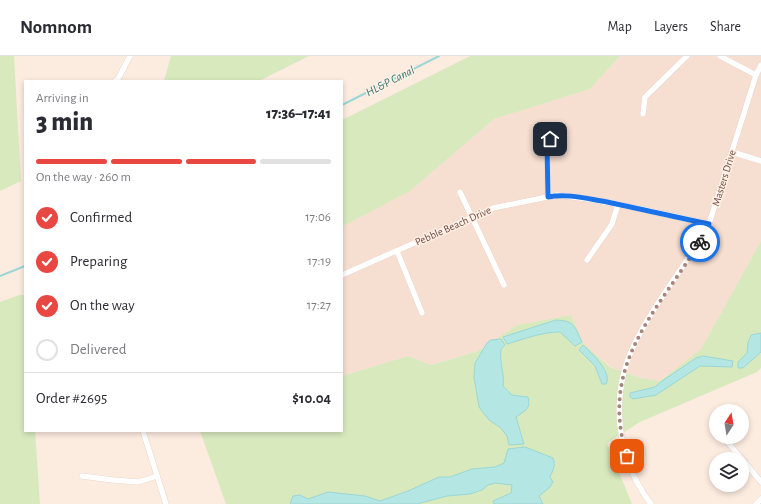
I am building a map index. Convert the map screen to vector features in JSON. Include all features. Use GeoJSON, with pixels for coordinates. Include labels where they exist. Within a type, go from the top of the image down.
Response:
{"type":"FeatureCollection","features":[{"type":"Feature","properties":{"kind":"street"},"geometry":{"type":"LineString","coordinates":[[116,80],[130,56]]}},
{"type":"Feature","properties":{"kind":"street"},"geometry":{"type":"LineString","coordinates":[[644,114],[645,97],[687,56]]}},
{"type":"Feature","properties":{"kind":"street"},"geometry":{"type":"LineString","coordinates":[[720,56],[756,75]]}},
{"type":"Feature","properties":{"kind":"street","name":"Masters Drive"},"geometry":{"type":"LineString","coordinates":[[651,504],[640,490],[630,467],[623,445],[619,409],[626,363],[634,343],[646,321],[699,243],[709,224],[756,75],[761,65]]}},
{"type":"Feature","properties":{"kind":"street"},"geometry":{"type":"LineString","coordinates":[[548,197],[547,146],[550,139]]}},
{"type":"Feature","properties":{"kind":"street"},"geometry":{"type":"LineString","coordinates":[[732,152],[761,161]]}},
{"type":"Feature","properties":{"kind":"street"},"geometry":{"type":"LineString","coordinates":[[460,192],[504,285]]}},
{"type":"Feature","properties":{"kind":"street","name":"Pebble Beach Drive"},"geometry":{"type":"LineString","coordinates":[[343,275],[493,208],[557,195],[618,204],[709,224]]}},
{"type":"Feature","properties":{"kind":"street"},"geometry":{"type":"LineString","coordinates":[[587,260],[612,224],[618,204]]}},
{"type":"Feature","properties":{"kind":"street"},"geometry":{"type":"LineString","coordinates":[[397,250],[422,313]]}},
{"type":"Feature","properties":{"kind":"street"},"geometry":{"type":"LineString","coordinates":[[143,432],[166,504]]}},
{"type":"Feature","properties":{"kind":"street"},"geometry":{"type":"LineString","coordinates":[[729,444],[736,452]]}},
{"type":"Feature","properties":{"kind":"street"},"geometry":{"type":"LineString","coordinates":[[749,467],[761,482]]}},
{"type":"Feature","properties":{"kind":"street"},"geometry":{"type":"LineString","coordinates":[[82,476],[138,482],[157,476]]}},
{"type":"Feature","properties":{"kind":"street"},"geometry":{"type":"LineString","coordinates":[[756,504],[761,499]]}},
{"type":"Feature","properties":{"kind":"shaded area"},"geometry":{"type":"Polygon","coordinates":[[[620,56],[761,56],[761,241],[701,349],[660,381],[641,378],[611,367],[584,344],[571,315],[517,325],[478,351],[430,365],[408,356],[343,376],[343,226],[410,191],[494,119],[590,89],[620,56]]]}},
{"type":"Feature","properties":{"kind":"green space"},"geometry":{"type":"Polygon","coordinates":[[[0,56],[14,56],[21,181],[0,191],[0,56]]]}},
{"type":"Feature","properties":{"kind":"green space"},"geometry":{"type":"Polygon","coordinates":[[[171,56],[309,56],[261,80],[164,80],[171,56]]]}},
{"type":"Feature","properties":{"kind":"green space"},"geometry":{"type":"Polygon","coordinates":[[[470,56],[620,56],[590,89],[494,119],[410,191],[343,226],[343,120],[470,56]]]}},
{"type":"Feature","properties":{"kind":"green space"},"geometry":{"type":"Polygon","coordinates":[[[761,241],[761,368],[757,372],[640,422],[607,443],[632,504],[226,504],[200,432],[343,432],[343,376],[408,356],[431,365],[478,351],[517,325],[571,315],[584,344],[610,367],[641,378],[660,381],[701,349],[761,241]]]}},
{"type":"Feature","properties":{"kind":"green space"},"geometry":{"type":"Polygon","coordinates":[[[19,295],[24,295],[24,432],[35,432],[40,504],[0,504],[0,302],[19,295]]]}},
{"type":"Feature","properties":{"kind":"water"},"geometry":{"type":"Polygon","coordinates":[[[556,320],[573,325],[582,342],[575,346],[560,332],[540,334],[507,344],[503,337],[556,320]]]}},
{"type":"Feature","properties":{"kind":"water"},"geometry":{"type":"Polygon","coordinates":[[[761,333],[761,352],[743,368],[738,368],[738,362],[747,353],[751,335],[761,333]]]}},
{"type":"Feature","properties":{"kind":"water"},"geometry":{"type":"Polygon","coordinates":[[[501,339],[505,345],[501,349],[503,386],[512,395],[528,397],[529,401],[527,409],[516,417],[524,444],[509,445],[507,436],[501,428],[489,420],[479,407],[474,377],[475,363],[487,343],[491,340],[501,339]]]}},
{"type":"Feature","properties":{"kind":"water"},"geometry":{"type":"Polygon","coordinates":[[[583,345],[596,358],[604,369],[607,379],[606,384],[602,384],[595,366],[579,350],[583,345]]]}},
{"type":"Feature","properties":{"kind":"water"},"geometry":{"type":"Polygon","coordinates":[[[703,356],[733,361],[732,367],[700,366],[656,395],[633,399],[630,397],[630,393],[655,387],[696,358],[703,356]]]}},
{"type":"Feature","properties":{"kind":"water"},"geometry":{"type":"Polygon","coordinates":[[[525,447],[553,458],[554,461],[553,470],[550,477],[553,482],[550,487],[539,496],[543,504],[494,504],[493,501],[511,493],[512,485],[495,483],[470,494],[447,496],[417,504],[290,504],[293,496],[300,495],[308,499],[328,492],[365,496],[380,501],[408,491],[439,477],[450,477],[472,469],[495,467],[504,463],[508,449],[525,447]]]}},
{"type":"Feature","properties":{"kind":"waterway","name":"HL&P Canal"},"geometry":{"type":"LineString","coordinates":[[343,104],[439,56]]}},
{"type":"Feature","properties":{"kind":"waterway","name":"HL&P Canal"},"geometry":{"type":"LineString","coordinates":[[0,276],[24,266]]}},
{"type":"Feature","properties":{"kind":"way so far"},"geometry":{"type":"LineString","coordinates":[[627,456],[623,445],[619,409],[626,363],[634,343],[646,321],[700,242]]}},
{"type":"Feature","properties":{"kind":"route"},"geometry":{"type":"LineString","coordinates":[[550,139],[547,146],[548,197],[557,195],[589,199],[709,224],[700,242]]}}]}
